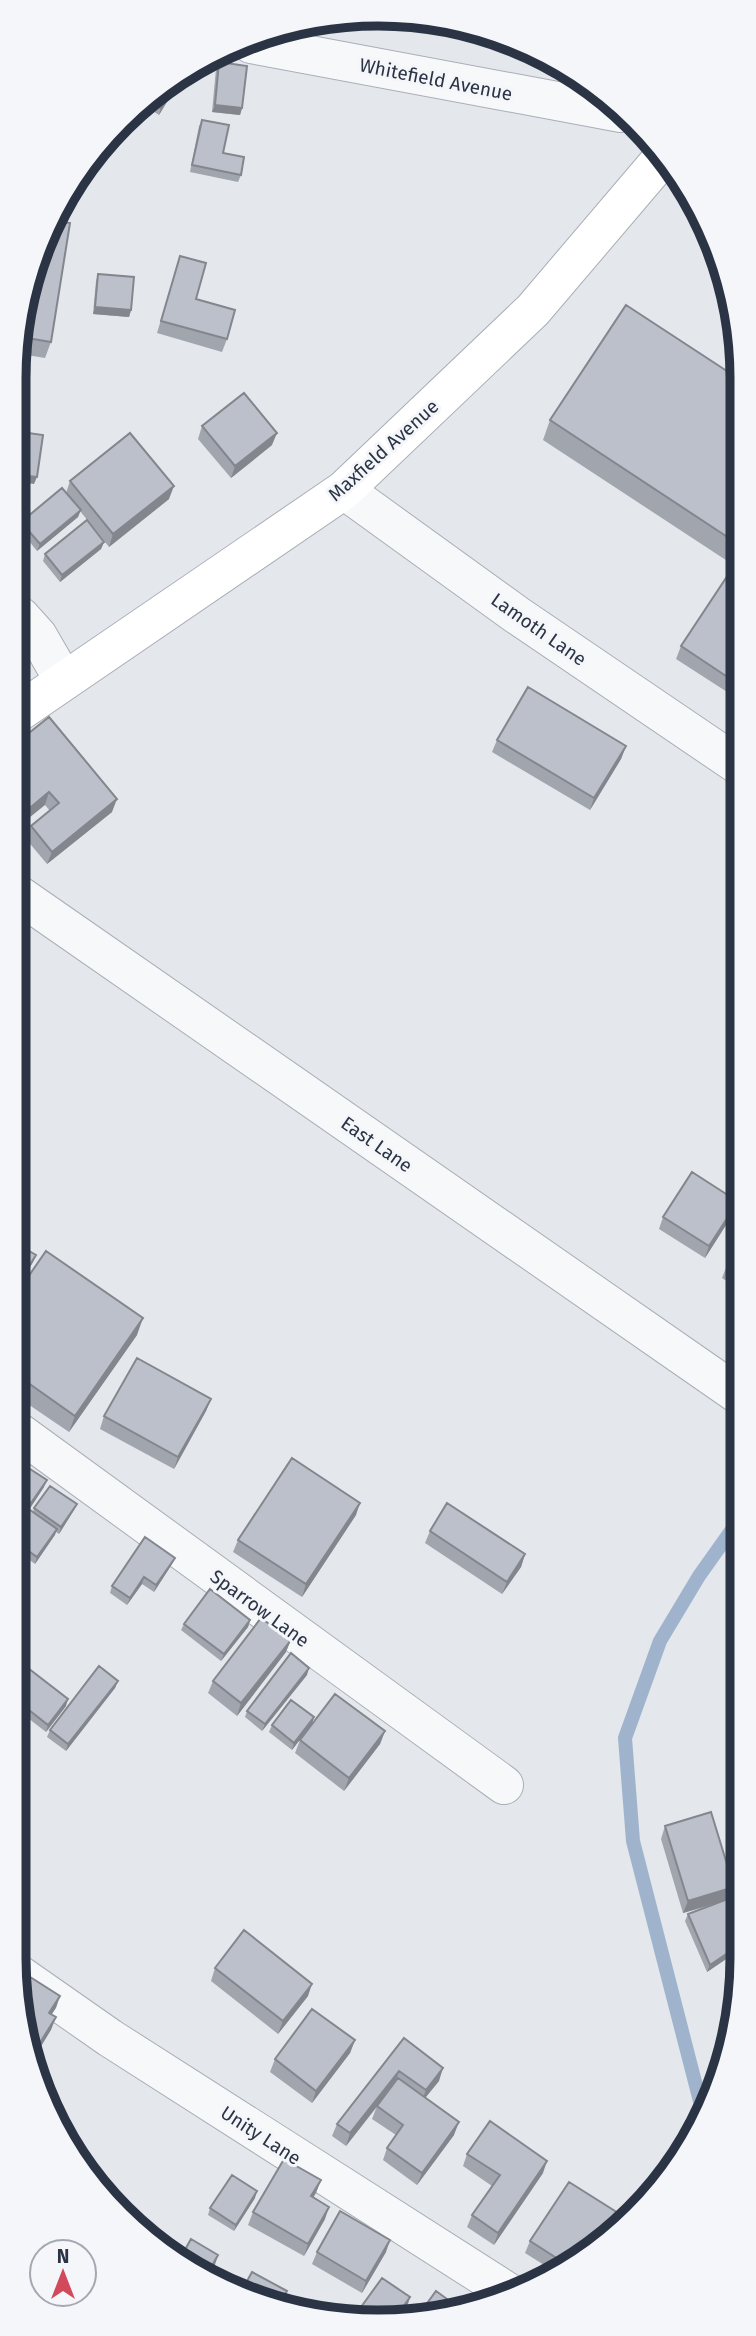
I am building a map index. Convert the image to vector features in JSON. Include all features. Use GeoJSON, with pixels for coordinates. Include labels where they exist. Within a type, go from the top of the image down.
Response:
{"type":"FeatureCollection","features":[{"type":"Feature","properties":{"kind":"main road","name":"Maxfield Avenue"},"geometry":{"type":"LineString","coordinates":[[26,707],[344,490],[533,310],[657,164]]}},
{"type":"Feature","properties":{"kind":"street","name":"Whitefield Avenue"},"geometry":{"type":"LineString","coordinates":[[262,46],[605,110]]}},
{"type":"Feature","properties":{"kind":"street","name":"Lamoth Lane"},"geometry":{"type":"LineString","coordinates":[[344,490],[517,615],[730,760]]}},
{"type":"Feature","properties":{"kind":"street"},"geometry":{"type":"LineString","coordinates":[[26,623],[38,636],[64,681]]}},
{"type":"Feature","properties":{"kind":"street","name":"East Lane"},"geometry":{"type":"LineString","coordinates":[[26,900],[730,1389]]}},
{"type":"Feature","properties":{"kind":"street","name":"Sparrow Lane"},"geometry":{"type":"LineString","coordinates":[[26,1437],[503,1785]]}},
{"type":"Feature","properties":{"kind":"street","name":"Unity Lane"},"geometry":{"type":"LineString","coordinates":[[27,1980],[110,2038],[501,2287]]}},
{"type":"Feature","properties":{"kind":"building"},"geometry":{"type":"Polygon","coordinates":[[[223,63],[247,66],[242,108],[215,105],[219,65],[223,63]]]}},
{"type":"Feature","properties":{"kind":"building"},"geometry":{"type":"Polygon","coordinates":[[[169,96],[161,108],[157,105],[169,96]]]}},
{"type":"Feature","properties":{"kind":"building"},"geometry":{"type":"Polygon","coordinates":[[[202,120],[229,125],[223,153],[244,157],[241,175],[192,165],[202,120]]]}},
{"type":"Feature","properties":{"kind":"building"},"geometry":{"type":"Polygon","coordinates":[[[63,222],[70,223],[51,342],[28,338],[29,332],[38,287],[63,222]]]}},
{"type":"Feature","properties":{"kind":"building"},"geometry":{"type":"Polygon","coordinates":[[[180,256],[206,263],[196,299],[235,310],[227,339],[161,321],[180,256]]]}},
{"type":"Feature","properties":{"kind":"building"},"geometry":{"type":"Polygon","coordinates":[[[98,274],[134,277],[131,310],[95,307],[98,274]]]}},
{"type":"Feature","properties":{"kind":"building"},"geometry":{"type":"Polygon","coordinates":[[[626,305],[730,373],[730,539],[550,420],[626,305]]]}},
{"type":"Feature","properties":{"kind":"building"},"geometry":{"type":"Polygon","coordinates":[[[244,393],[277,433],[235,466],[202,426],[244,393]]]}},
{"type":"Feature","properties":{"kind":"building"},"geometry":{"type":"Polygon","coordinates":[[[26,433],[43,435],[37,477],[26,476],[26,433]]]}},
{"type":"Feature","properties":{"kind":"building"},"geometry":{"type":"Polygon","coordinates":[[[130,433],[174,486],[113,534],[70,481],[130,433]]]}},
{"type":"Feature","properties":{"kind":"building"},"geometry":{"type":"Polygon","coordinates":[[[62,488],[81,510],[40,544],[26,528],[26,518],[62,488]]]}},
{"type":"Feature","properties":{"kind":"building"},"geometry":{"type":"Polygon","coordinates":[[[87,520],[104,542],[62,575],[45,554],[87,520]]]}},
{"type":"Feature","properties":{"kind":"building"},"geometry":{"type":"Polygon","coordinates":[[[728,575],[730,679],[681,646],[728,575]]]}},
{"type":"Feature","properties":{"kind":"building"},"geometry":{"type":"Polygon","coordinates":[[[528,687],[626,746],[594,798],[497,740],[528,687]]]}},
{"type":"Feature","properties":{"kind":"building"},"geometry":{"type":"Polygon","coordinates":[[[49,717],[117,799],[52,852],[31,826],[59,803],[49,792],[26,811],[26,735],[49,717]]]}},
{"type":"Feature","properties":{"kind":"building"},"geometry":{"type":"Polygon","coordinates":[[[692,1172],[730,1196],[730,1214],[709,1246],[663,1217],[692,1172]]]}},
{"type":"Feature","properties":{"kind":"building"},"geometry":{"type":"Polygon","coordinates":[[[26,1249],[36,1255],[26,1271],[26,1249]]]}},
{"type":"Feature","properties":{"kind":"building"},"geometry":{"type":"Polygon","coordinates":[[[46,1251],[143,1318],[75,1416],[26,1381],[26,1280],[46,1251]]]}},
{"type":"Feature","properties":{"kind":"building"},"geometry":{"type":"Polygon","coordinates":[[[137,1358],[211,1399],[178,1457],[104,1416],[137,1358]]]}},
{"type":"Feature","properties":{"kind":"building"},"geometry":{"type":"Polygon","coordinates":[[[292,1458],[360,1503],[306,1584],[238,1540],[292,1458]]]}},
{"type":"Feature","properties":{"kind":"building"},"geometry":{"type":"Polygon","coordinates":[[[26,1466],[47,1480],[31,1503],[26,1500],[26,1466]]]}},
{"type":"Feature","properties":{"kind":"building"},"geometry":{"type":"Polygon","coordinates":[[[50,1486],[77,1504],[61,1527],[34,1508],[50,1486]]]}},
{"type":"Feature","properties":{"kind":"building"},"geometry":{"type":"Polygon","coordinates":[[[447,1503],[525,1554],[507,1582],[430,1531],[447,1503]]]}},
{"type":"Feature","properties":{"kind":"building"},"geometry":{"type":"Polygon","coordinates":[[[26,1507],[57,1529],[37,1557],[26,1549],[26,1507]]]}},
{"type":"Feature","properties":{"kind":"building"},"geometry":{"type":"Polygon","coordinates":[[[145,1537],[175,1558],[156,1585],[144,1577],[130,1598],[112,1586],[145,1537]]]}},
{"type":"Feature","properties":{"kind":"building"},"geometry":{"type":"Polygon","coordinates":[[[210,1589],[250,1620],[224,1654],[184,1624],[210,1589]]]}},
{"type":"Feature","properties":{"kind":"building"},"geometry":{"type":"Polygon","coordinates":[[[261,1618],[291,1640],[241,1703],[213,1681],[261,1618]]]}},
{"type":"Feature","properties":{"kind":"building"},"geometry":{"type":"Polygon","coordinates":[[[291,1653],[309,1668],[265,1724],[247,1711],[291,1653]]]}},
{"type":"Feature","properties":{"kind":"building"},"geometry":{"type":"Polygon","coordinates":[[[99,1666],[118,1681],[68,1744],[50,1730],[99,1666]]]}},
{"type":"Feature","properties":{"kind":"building"},"geometry":{"type":"Polygon","coordinates":[[[26,1667],[68,1699],[48,1725],[26,1708],[26,1667]]]}},
{"type":"Feature","properties":{"kind":"building"},"geometry":{"type":"Polygon","coordinates":[[[335,1694],[385,1731],[349,1778],[300,1740],[335,1694]]]}},
{"type":"Feature","properties":{"kind":"building"},"geometry":{"type":"Polygon","coordinates":[[[291,1700],[314,1717],[294,1743],[272,1725],[291,1700]]]}},
{"type":"Feature","properties":{"kind":"building"},"geometry":{"type":"Polygon","coordinates":[[[711,1812],[730,1874],[730,1888],[688,1901],[665,1826],[711,1812]]]}},
{"type":"Feature","properties":{"kind":"building"},"geometry":{"type":"Polygon","coordinates":[[[730,1898],[730,1951],[710,1965],[688,1914],[730,1898]]]}},
{"type":"Feature","properties":{"kind":"building"},"geometry":{"type":"Polygon","coordinates":[[[244,1930],[312,1984],[283,2021],[215,1968],[244,1930]]]}},
{"type":"Feature","properties":{"kind":"building"},"geometry":{"type":"Polygon","coordinates":[[[27,1975],[60,1996],[49,2013],[56,2017],[37,2047],[27,1975]]]}},
{"type":"Feature","properties":{"kind":"building"},"geometry":{"type":"Polygon","coordinates":[[[312,2009],[355,2040],[316,2091],[275,2059],[312,2009]]]}},
{"type":"Feature","properties":{"kind":"building"},"geometry":{"type":"Polygon","coordinates":[[[404,2038],[443,2068],[426,2090],[399,2071],[350,2133],[337,2124],[404,2038]]]}},
{"type":"Feature","properties":{"kind":"building"},"geometry":{"type":"Polygon","coordinates":[[[398,2078],[459,2122],[422,2173],[387,2148],[403,2125],[377,2106],[398,2078]]]}},
{"type":"Feature","properties":{"kind":"building"},"geometry":{"type":"Polygon","coordinates":[[[490,2121],[547,2161],[498,2233],[472,2215],[500,2175],[467,2154],[490,2121]]]}},
{"type":"Feature","properties":{"kind":"building"},"geometry":{"type":"Polygon","coordinates":[[[284,2159],[321,2180],[311,2196],[329,2207],[308,2244],[253,2212],[284,2159]]]}},
{"type":"Feature","properties":{"kind":"building"},"geometry":{"type":"Polygon","coordinates":[[[232,2175],[257,2191],[236,2225],[210,2208],[232,2175]]]}},
{"type":"Feature","properties":{"kind":"building"},"geometry":{"type":"Polygon","coordinates":[[[569,2182],[619,2214],[559,2260],[530,2241],[569,2182]]]}},
{"type":"Feature","properties":{"kind":"building"},"geometry":{"type":"Polygon","coordinates":[[[340,2211],[390,2240],[366,2281],[317,2252],[340,2211]]]}},
{"type":"Feature","properties":{"kind":"building"},"geometry":{"type":"Polygon","coordinates":[[[191,2239],[218,2255],[211,2267],[184,2251],[191,2239]]]}},
{"type":"Feature","properties":{"kind":"building"},"geometry":{"type":"Polygon","coordinates":[[[252,2272],[287,2291],[284,2297],[245,2284],[252,2272]]]}},
{"type":"Feature","properties":{"kind":"building"},"geometry":{"type":"Polygon","coordinates":[[[382,2278],[410,2297],[402,2309],[359,2309],[382,2278]]]}},
{"type":"Feature","properties":{"kind":"building"},"geometry":{"type":"Polygon","coordinates":[[[436,2291],[451,2302],[447,2303],[424,2307],[436,2291]]]}},
{"type":"Feature","properties":{"kind":"waterway"},"geometry":{"type":"LineString","coordinates":[[700,2100],[633,1841],[625,1738],[660,1641],[699,1576],[730,1532]]}}]}
